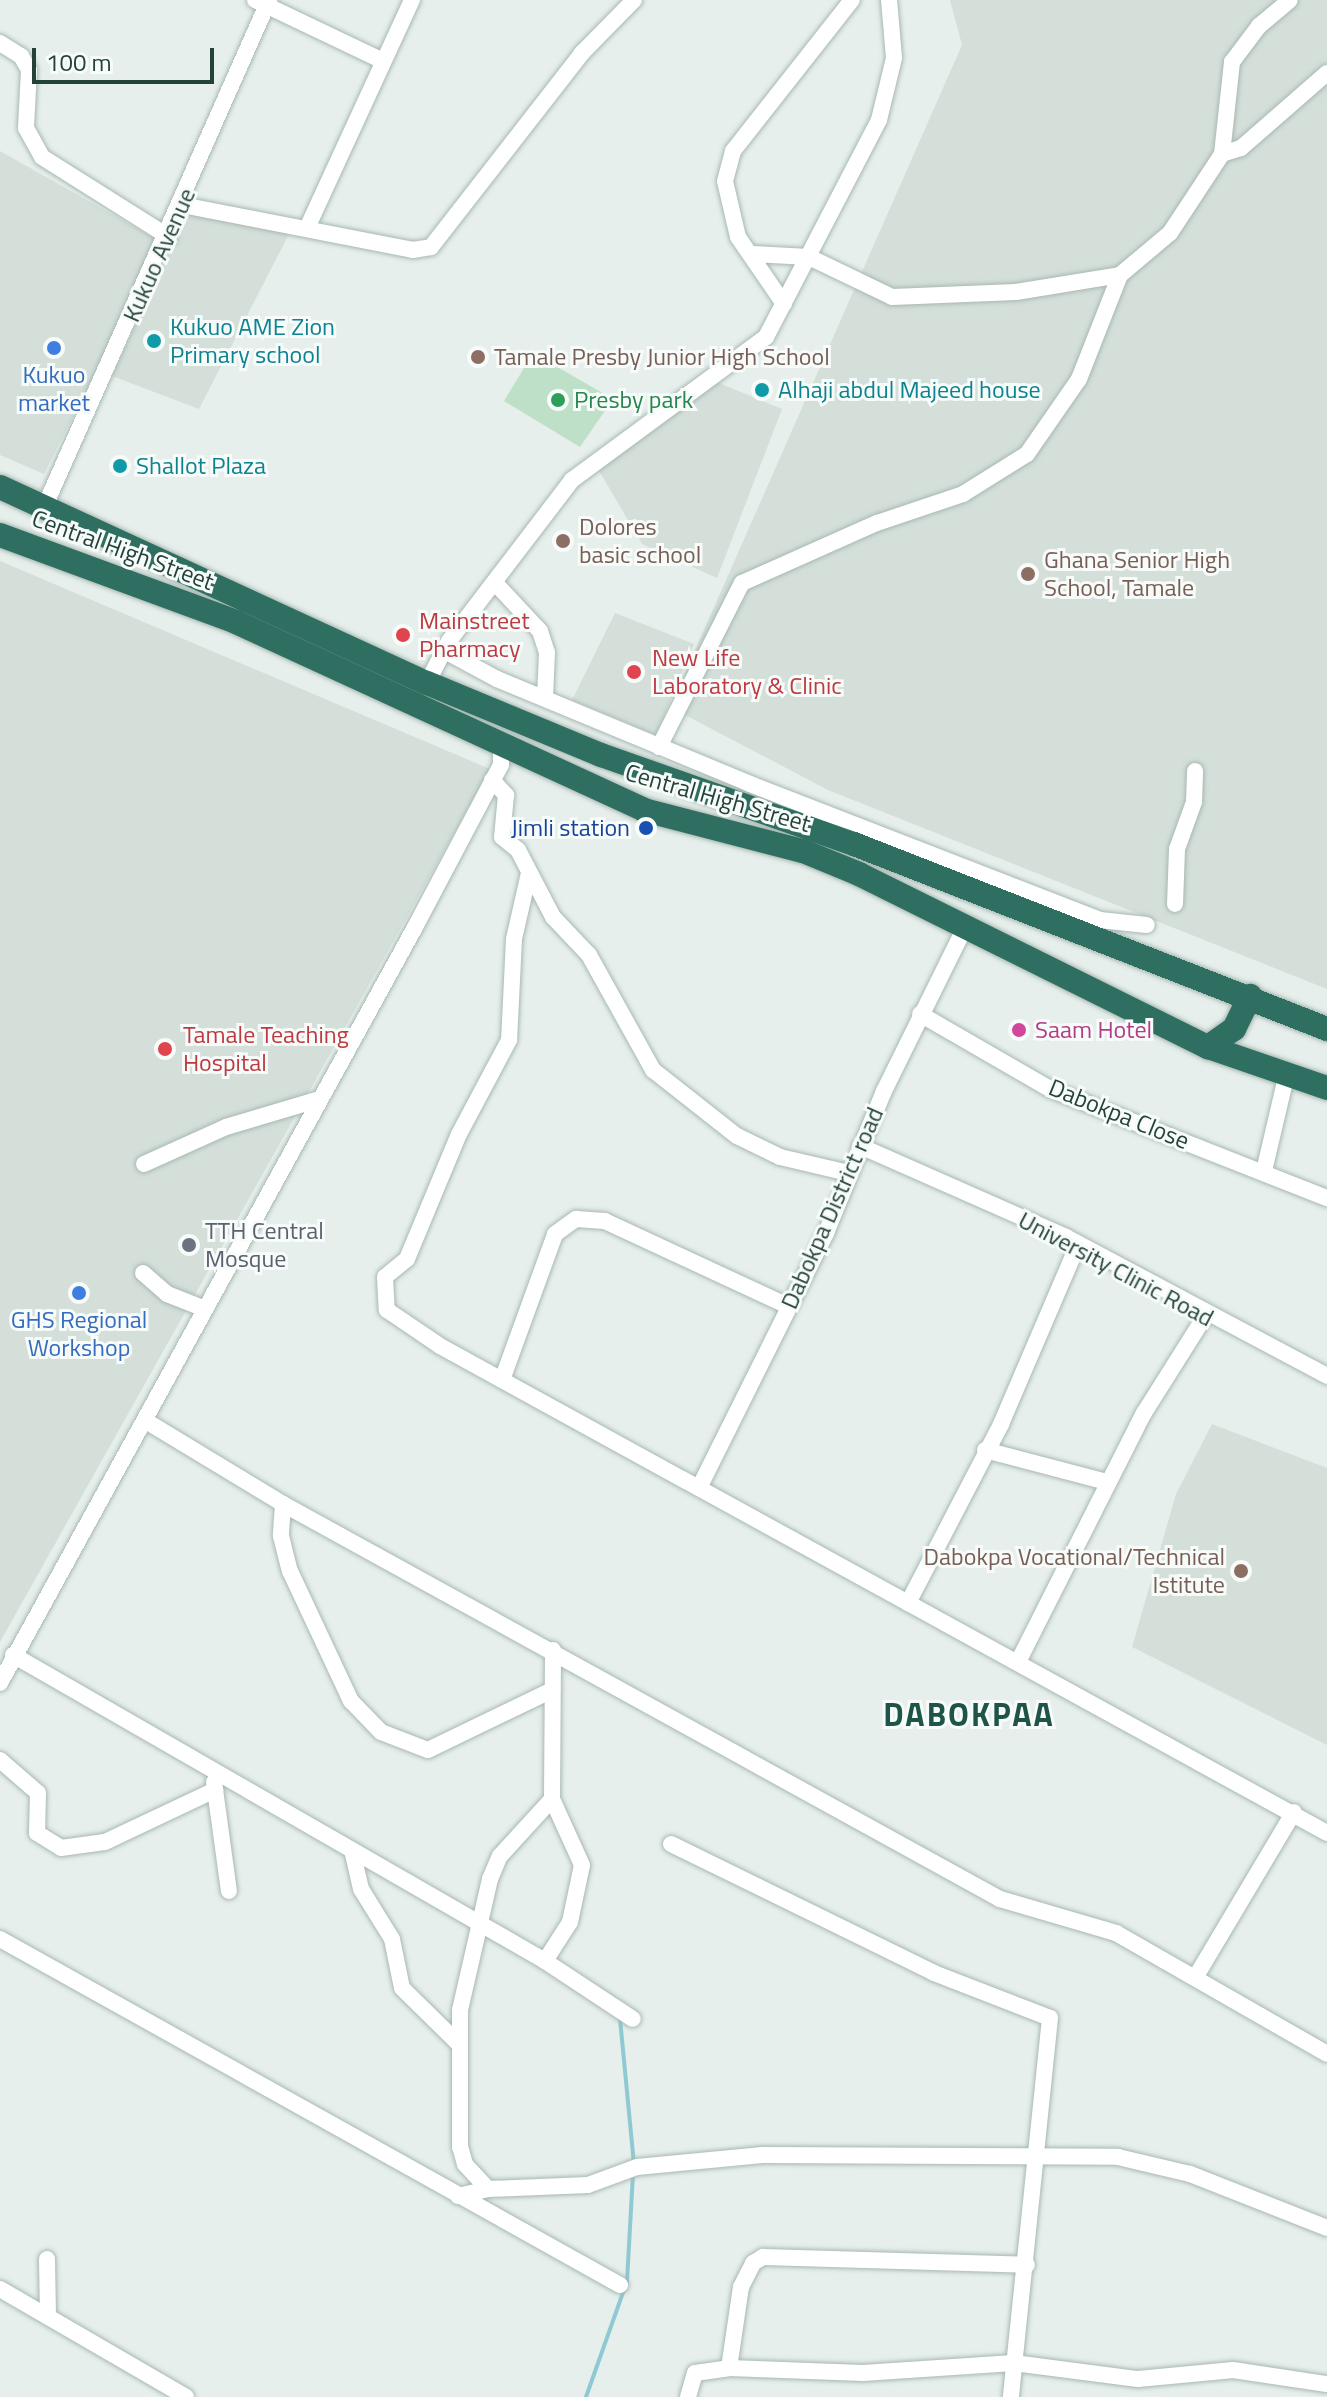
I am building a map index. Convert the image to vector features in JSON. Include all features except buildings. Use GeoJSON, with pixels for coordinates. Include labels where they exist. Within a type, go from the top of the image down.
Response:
{"type":"FeatureCollection","features":[{"type":"Feature","properties":{"kind":"highway","name":"Central High Street"},"geometry":{"type":"LineString","coordinates":[[0,487],[427,683],[601,755],[684,787],[854,844],[1135,956],[1250,996],[1327,1029]]}},
{"type":"Feature","properties":{"kind":"highway","name":"Central High Street"},"geometry":{"type":"LineString","coordinates":[[0,535],[236,622],[501,747],[658,815],[803,851],[1208,1047],[1286,1077],[1327,1088]]}},
{"type":"Feature","properties":{"kind":"highway"},"geometry":{"type":"LineString","coordinates":[[658,815],[684,787]]}},
{"type":"Feature","properties":{"kind":"highway"},"geometry":{"type":"LineString","coordinates":[[1208,1047],[1234,1029],[1250,996]]}},
{"type":"Feature","properties":{"kind":"street"},"geometry":{"type":"LineString","coordinates":[[308,226],[412,0]]}},
{"type":"Feature","properties":{"kind":"street"},"geometry":{"type":"LineString","coordinates":[[182,205],[308,226],[413,250],[431,247],[572,64],[634,0]]}},
{"type":"Feature","properties":{"kind":"street"},"geometry":{"type":"LineString","coordinates":[[784,304],[753,254],[738,237],[727,195],[733,151],[852,0]]}},
{"type":"Feature","properties":{"kind":"street"},"geometry":{"type":"LineString","coordinates":[[427,683],[443,650],[572,480],[634,428],[766,337],[879,120],[894,58],[889,0]]}},
{"type":"Feature","properties":{"kind":"street"},"geometry":{"type":"LineString","coordinates":[[659,747],[742,583],[877,523],[963,494],[1027,454],[1079,379],[1120,275],[1170,233],[1222,154],[1232,62],[1259,26],[1290,0]]}},
{"type":"Feature","properties":{"kind":"street"},"geometry":{"type":"LineString","coordinates":[[263,2],[383,61]]}},
{"type":"Feature","properties":{"kind":"street","name":"Kukuo Avenue"},"geometry":{"type":"LineString","coordinates":[[44,508],[169,237],[263,2]]}},
{"type":"Feature","properties":{"kind":"street"},"geometry":{"type":"LineString","coordinates":[[0,43],[21,56],[29,70],[26,128],[42,157],[169,237]]}},
{"type":"Feature","properties":{"kind":"street"},"geometry":{"type":"LineString","coordinates":[[1222,154],[1241,148],[1327,73]]}},
{"type":"Feature","properties":{"kind":"street"},"geometry":{"type":"LineString","coordinates":[[753,254],[809,257],[892,297],[1016,292],[1120,275]]}},
{"type":"Feature","properties":{"kind":"street"},"geometry":{"type":"LineString","coordinates":[[496,584],[540,631],[547,652],[545,697]]}},
{"type":"Feature","properties":{"kind":"street"},"geometry":{"type":"LineString","coordinates":[[443,650],[613,729],[1100,920],[1147,925]]}},
{"type":"Feature","properties":{"kind":"street"},"geometry":{"type":"LineString","coordinates":[[601,755],[613,729]]}},
{"type":"Feature","properties":{"kind":"street"},"geometry":{"type":"LineString","coordinates":[[0,1683],[146,1421],[492,780],[501,747]]}},
{"type":"Feature","properties":{"kind":"street"},"geometry":{"type":"LineString","coordinates":[[1175,904],[1177,849],[1194,802],[1195,771]]}},
{"type":"Feature","properties":{"kind":"street"},"geometry":{"type":"LineString","coordinates":[[492,780],[506,795],[502,837],[518,850],[553,917],[589,955],[639,1051],[679,1095],[780,1157],[849,1173]]}},
{"type":"Feature","properties":{"kind":"street"},"geometry":{"type":"LineString","coordinates":[[529,873],[514,939],[509,1040],[459,1134],[407,1259],[385,1277],[383,1289],[394,1316],[502,1380],[1294,1812],[1327,1833]]}},
{"type":"Feature","properties":{"kind":"street","name":"Dabokpa District road"},"geometry":{"type":"LineString","coordinates":[[699,1488],[788,1306],[920,1014],[965,927]]}},
{"type":"Feature","properties":{"kind":"street","name":"Dabokpa Close"},"geometry":{"type":"LineString","coordinates":[[920,1014],[1050,1089],[1327,1198]]}},
{"type":"Feature","properties":{"kind":"street"},"geometry":{"type":"LineString","coordinates":[[1264,1171],[1286,1077]]}},
{"type":"Feature","properties":{"kind":"street"},"geometry":{"type":"LineString","coordinates":[[144,1164],[226,1127],[320,1099]]}},
{"type":"Feature","properties":{"kind":"street","name":"University Clinic Road"},"geometry":{"type":"LineString","coordinates":[[860,1146],[1078,1244],[1205,1316],[1327,1376]]}},
{"type":"Feature","properties":{"kind":"street"},"geometry":{"type":"LineString","coordinates":[[502,1380],[555,1234],[576,1219],[605,1221],[788,1306]]}},
{"type":"Feature","properties":{"kind":"street"},"geometry":{"type":"LineString","coordinates":[[908,1603],[1040,1342],[1078,1244]]}},
{"type":"Feature","properties":{"kind":"street"},"geometry":{"type":"LineString","coordinates":[[143,1273],[159,1289],[205,1309]]}},
{"type":"Feature","properties":{"kind":"street"},"geometry":{"type":"LineString","coordinates":[[1018,1662],[1107,1482],[1205,1316]]}},
{"type":"Feature","properties":{"kind":"street"},"geometry":{"type":"LineString","coordinates":[[146,1421],[283,1504],[553,1650],[1000,1899],[1116,1933],[1327,2054]]}},
{"type":"Feature","properties":{"kind":"street"},"geometry":{"type":"LineString","coordinates":[[985,1450],[1107,1482]]}},
{"type":"Feature","properties":{"kind":"street"},"geometry":{"type":"LineString","coordinates":[[283,1504],[281,1536],[290,1571],[351,1701],[381,1732],[428,1750],[552,1690]]}},
{"type":"Feature","properties":{"kind":"street"},"geometry":{"type":"LineString","coordinates":[[545,1961],[574,1912],[582,1865],[552,1799],[553,1650]]}},
{"type":"Feature","properties":{"kind":"street"},"geometry":{"type":"LineString","coordinates":[[13,1655],[545,1961],[633,2019]]}},
{"type":"Feature","properties":{"kind":"street"},"geometry":{"type":"LineString","coordinates":[[0,1760],[38,1793],[37,1833],[61,1848],[105,1842],[215,1790]]}},
{"type":"Feature","properties":{"kind":"street"},"geometry":{"type":"LineString","coordinates":[[213,1771],[229,1891]]}},
{"type":"Feature","properties":{"kind":"street"},"geometry":{"type":"LineString","coordinates":[[488,2189],[465,2164],[460,2147],[458,2043],[479,1923],[500,1856],[552,1799]]}},
{"type":"Feature","properties":{"kind":"street"},"geometry":{"type":"LineString","coordinates":[[1195,1978],[1294,1812]]}},
{"type":"Feature","properties":{"kind":"street"},"geometry":{"type":"LineString","coordinates":[[671,1844],[934,1973],[1050,2018],[1027,2265],[1011,2397]]}},
{"type":"Feature","properties":{"kind":"street"},"geometry":{"type":"LineString","coordinates":[[352,1850],[361,1889],[392,1939],[402,1988],[458,2043]]}},
{"type":"Feature","properties":{"kind":"street"},"geometry":{"type":"LineString","coordinates":[[0,1939],[620,2285]]}},
{"type":"Feature","properties":{"kind":"street"},"geometry":{"type":"LineString","coordinates":[[458,2196],[488,2189],[588,2185],[633,2169],[762,2155],[1118,2157],[1166,2167],[1327,2228]]}},
{"type":"Feature","properties":{"kind":"street"},"geometry":{"type":"LineString","coordinates":[[729,2368],[741,2287],[753,2263],[763,2257],[1027,2265]]}},
{"type":"Feature","properties":{"kind":"street"},"geometry":{"type":"LineString","coordinates":[[47,2259],[48,2314]]}},
{"type":"Feature","properties":{"kind":"street"},"geometry":{"type":"LineString","coordinates":[[0,2289],[48,2314],[186,2397]]}},
{"type":"Feature","properties":{"kind":"street"},"geometry":{"type":"LineString","coordinates":[[688,2397],[695,2373],[729,2368],[863,2373],[1014,2363],[1138,2379],[1233,2370],[1327,2384]]}},
{"type":"Feature","properties":{"kind":"shaded area","name":"Ghana Senior High School, Tamale"},"geometry":{"type":"Polygon","coordinates":[[[950,0],[1327,0],[1327,989],[828,790],[670,707],[962,45],[950,0]]]}},
{"type":"Feature","properties":{"kind":"shaded area","name":"Kukuo market"},"geometry":{"type":"Polygon","coordinates":[[[0,151],[161,242],[44,474],[0,455],[0,151]]]}},
{"type":"Feature","properties":{"kind":"shaded area"},"geometry":{"type":"Polygon","coordinates":[[[189,210],[289,234],[199,409],[112,376],[189,210]]]}},
{"type":"Feature","properties":{"kind":"shaded area"},"geometry":{"type":"Polygon","coordinates":[[[714,381],[782,409],[717,578],[642,544],[598,469],[714,381]]]}},
{"type":"Feature","properties":{"kind":"shaded area","name":"Tamale Teaching Hospital"},"geometry":{"type":"Polygon","coordinates":[[[0,561],[490,769],[0,1642],[0,561]]]}},
{"type":"Feature","properties":{"kind":"shaded area","name":"New Life Laboratory & Clinic"},"geometry":{"type":"Polygon","coordinates":[[[615,613],[694,644],[656,735],[572,700],[615,613]]]}},
{"type":"Feature","properties":{"kind":"shaded area","name":"Dabokpa Vocational/Technical Istitute"},"geometry":{"type":"Polygon","coordinates":[[[1212,1424],[1327,1468],[1327,1745],[1132,1647],[1176,1494],[1212,1424]]]}},
{"type":"Feature","properties":{"kind":"green space","name":"Presby park"},"geometry":{"type":"Polygon","coordinates":[[[533,353],[613,399],[580,447],[504,401],[533,353]]]}},
{"type":"Feature","properties":{"kind":"waterway"},"geometry":{"type":"LineString","coordinates":[[620,2019],[634,2164]]}},
{"type":"Feature","properties":{"kind":"waterway"},"geometry":{"type":"LineString","coordinates":[[586,2397],[627,2281],[633,2173]]}},
{"type":"Feature","properties":{"kind":"place","name":"Kukuo AME Zion Primary school"},"geometry":{"type":"Point","coordinates":[154,341]}},
{"type":"Feature","properties":{"kind":"place","name":"Kukuo market"},"geometry":{"type":"Point","coordinates":[54,348]}},
{"type":"Feature","properties":{"kind":"place","name":"Tamale Presby Junior High School"},"geometry":{"type":"Point","coordinates":[478,357]}},
{"type":"Feature","properties":{"kind":"place","name":"Alhaji abdul Majeed house"},"geometry":{"type":"Point","coordinates":[762,390]}},
{"type":"Feature","properties":{"kind":"place","name":"Presby park"},"geometry":{"type":"Point","coordinates":[558,400]}},
{"type":"Feature","properties":{"kind":"place","name":"Shallot Plaza"},"geometry":{"type":"Point","coordinates":[120,466]}},
{"type":"Feature","properties":{"kind":"place","name":"Dolores basic school"},"geometry":{"type":"Point","coordinates":[563,541]}},
{"type":"Feature","properties":{"kind":"place","name":"Ghana Senior High School, Tamale"},"geometry":{"type":"Point","coordinates":[1028,574]}},
{"type":"Feature","properties":{"kind":"place","name":"Mainstreet Pharmacy"},"geometry":{"type":"Point","coordinates":[403,635]}},
{"type":"Feature","properties":{"kind":"place","name":"New Life Laboratory & Clinic"},"geometry":{"type":"Point","coordinates":[634,672]}},
{"type":"Feature","properties":{"kind":"place","name":"Jimli station"},"geometry":{"type":"Point","coordinates":[646,828]}},
{"type":"Feature","properties":{"kind":"place","name":"Saam Hotel"},"geometry":{"type":"Point","coordinates":[1019,1030]}},
{"type":"Feature","properties":{"kind":"place","name":"Tamale Teaching Hospital"},"geometry":{"type":"Point","coordinates":[165,1049]}},
{"type":"Feature","properties":{"kind":"place","name":"TTH Central Mosque"},"geometry":{"type":"Point","coordinates":[189,1245]}},
{"type":"Feature","properties":{"kind":"place","name":"GHS Regional Workshop"},"geometry":{"type":"Point","coordinates":[79,1293]}},
{"type":"Feature","properties":{"kind":"place","name":"Dabokpa Vocational/Technical Istitute"},"geometry":{"type":"Point","coordinates":[1241,1571]}},
{"type":"Feature","properties":{"kind":"district","name":"DABOKPAA"},"geometry":{"type":"Point","coordinates":[969,1714]}}]}
